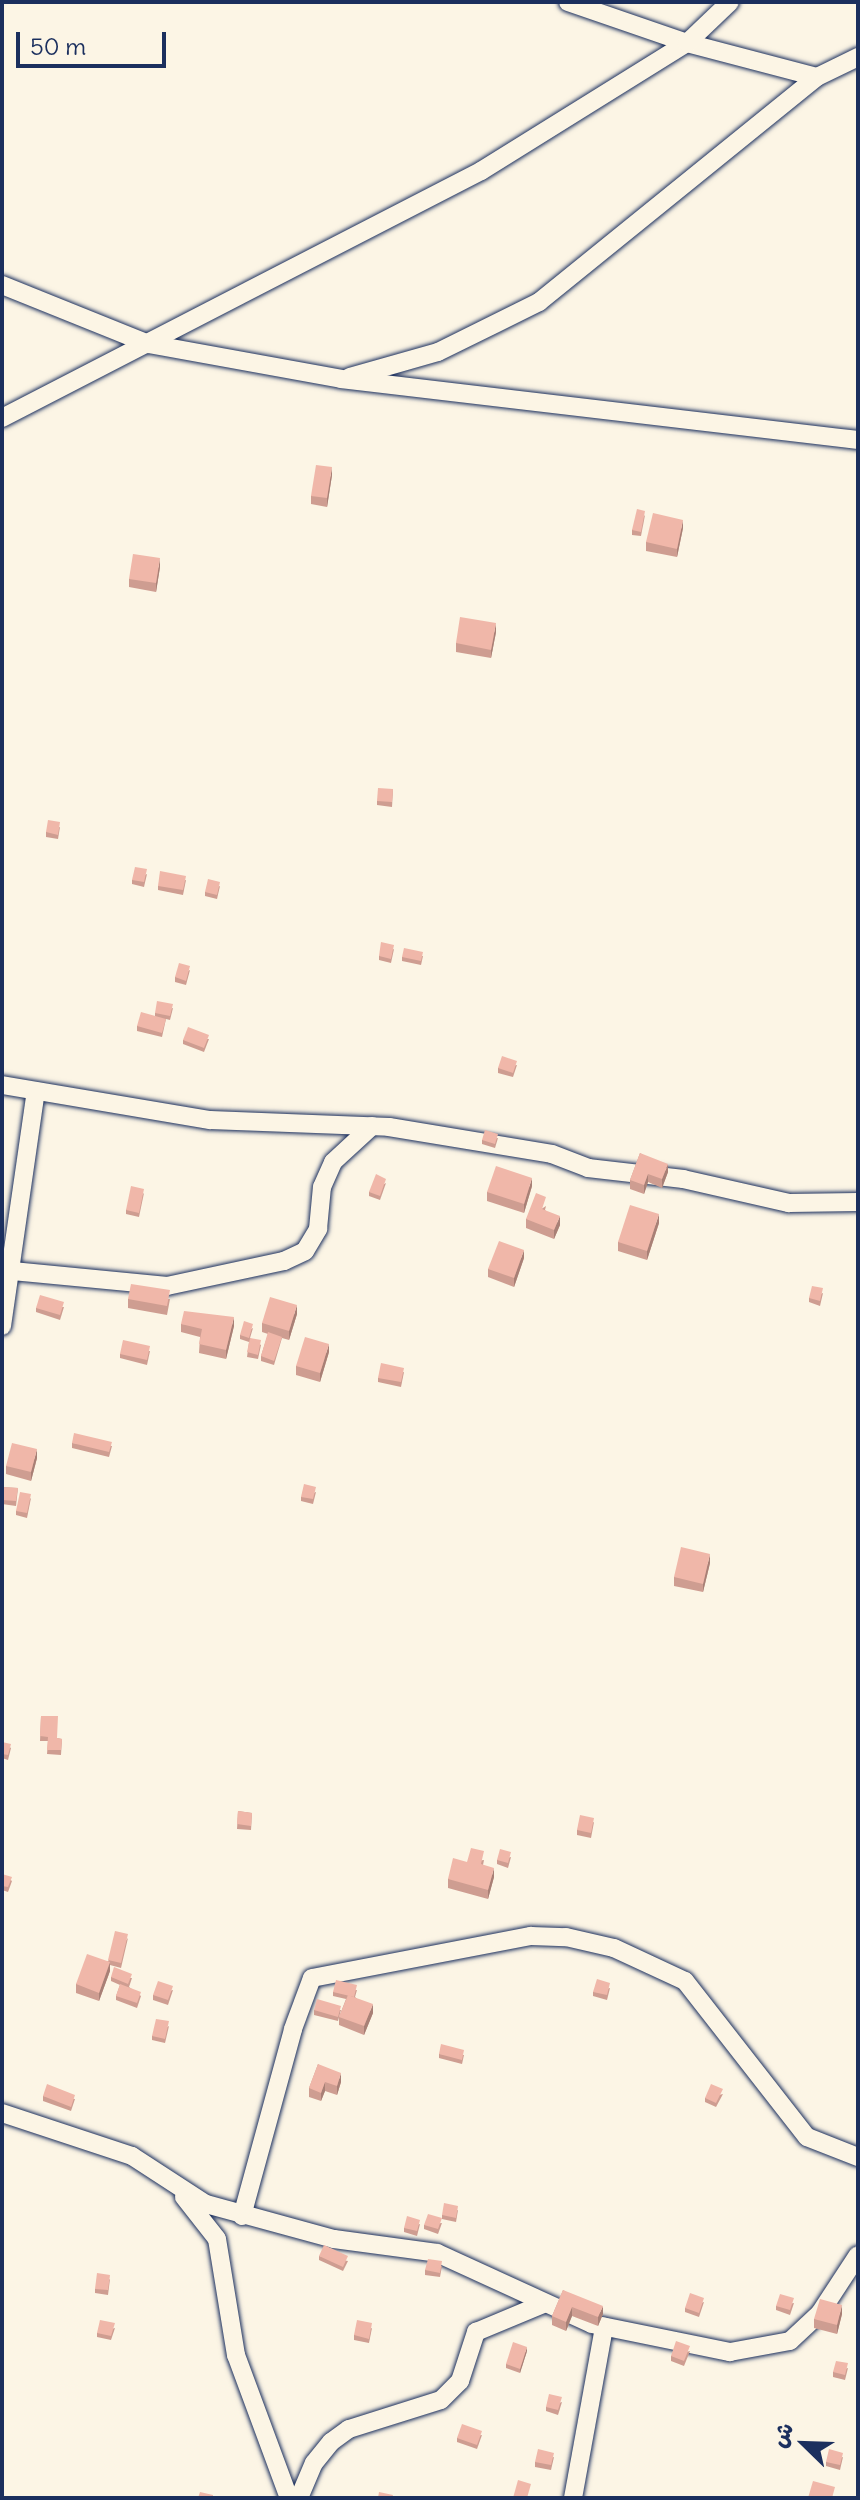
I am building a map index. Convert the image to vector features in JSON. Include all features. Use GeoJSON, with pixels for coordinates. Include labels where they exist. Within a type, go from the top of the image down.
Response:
{"type":"FeatureCollection","features":[{"type":"Feature","properties":{"kind":"street"},"geometry":{"type":"LineString","coordinates":[[568,2],[687,43],[817,77]]}},
{"type":"Feature","properties":{"kind":"street"},"geometry":{"type":"LineString","coordinates":[[2,418],[481,171],[687,43],[730,2]]}},
{"type":"Feature","properties":{"kind":"street"},"geometry":{"type":"LineString","coordinates":[[341,379],[438,352],[539,302],[817,77],[858,57]]}},
{"type":"Feature","properties":{"kind":"street"},"geometry":{"type":"LineString","coordinates":[[2,285],[149,344],[341,379],[858,440]]}},
{"type":"Feature","properties":{"kind":"street"},"geometry":{"type":"LineString","coordinates":[[2,1085],[210,1120],[372,1126],[552,1154],[588,1168],[683,1179],[789,1203],[858,1202]]}},
{"type":"Feature","properties":{"kind":"street"},"geometry":{"type":"LineString","coordinates":[[2,1326],[6,1270],[36,1091]]}},
{"type":"Feature","properties":{"kind":"street"},"geometry":{"type":"LineString","coordinates":[[6,1270],[167,1286],[284,1261],[305,1251],[318,1229],[322,1187],[333,1162],[372,1126]]}},
{"type":"Feature","properties":{"kind":"street"},"geometry":{"type":"LineString","coordinates":[[242,2216],[293,2029],[312,1978],[531,1936],[566,1937],[614,1948],[685,1981],[807,2137],[829,2150],[858,2157]]}},
{"type":"Feature","properties":{"kind":"street"},"geometry":{"type":"LineString","coordinates":[[2,2113],[106,2145],[177,2188],[242,2216],[334,2239],[437,2253],[543,2304],[604,2327],[730,2352],[768,2348],[803,2331],[858,2255]]}},
{"type":"Feature","properties":{"kind":"street"},"geometry":{"type":"LineString","coordinates":[[177,2188],[217,2239],[236,2355],[289,2498]]}},
{"type":"Feature","properties":{"kind":"street"},"geometry":{"type":"LineString","coordinates":[[299,2498],[314,2463],[331,2442],[349,2429],[441,2400],[460,2381],[476,2332],[543,2304]]}},
{"type":"Feature","properties":{"kind":"street"},"geometry":{"type":"LineString","coordinates":[[573,2498],[604,2327]]}},
{"type":"Feature","properties":{"kind":"building"},"geometry":{"type":"Polygon","coordinates":[[[316,465],[332,467],[327,498],[311,496],[316,465]]]}},
{"type":"Feature","properties":{"kind":"building"},"geometry":{"type":"Polygon","coordinates":[[[637,509],[645,511],[641,532],[632,530],[637,509]]]}},
{"type":"Feature","properties":{"kind":"building"},"geometry":{"type":"Polygon","coordinates":[[[653,513],[683,520],[677,549],[646,542],[653,513]]]}},
{"type":"Feature","properties":{"kind":"building"},"geometry":{"type":"Polygon","coordinates":[[[133,554],[160,558],[156,583],[129,579],[133,554]]]}},
{"type":"Feature","properties":{"kind":"building"},"geometry":{"type":"Polygon","coordinates":[[[460,617],[496,623],[491,650],[456,643],[460,617]]]}},
{"type":"Feature","properties":{"kind":"building"},"geometry":{"type":"Polygon","coordinates":[[[378,788],[393,789],[392,802],[377,801],[378,788]]]}},
{"type":"Feature","properties":{"kind":"building"},"geometry":{"type":"Polygon","coordinates":[[[48,820],[60,822],[58,835],[46,832],[48,820]]]}},
{"type":"Feature","properties":{"kind":"building"},"geometry":{"type":"Polygon","coordinates":[[[135,867],[147,869],[144,882],[132,880],[135,867]]]}},
{"type":"Feature","properties":{"kind":"building"},"geometry":{"type":"Polygon","coordinates":[[[160,871],[186,876],[183,890],[158,886],[160,871]]]}},
{"type":"Feature","properties":{"kind":"building"},"geometry":{"type":"Polygon","coordinates":[[[208,879],[220,882],[217,895],[205,892],[208,879]]]}},
{"type":"Feature","properties":{"kind":"building"},"geometry":{"type":"Polygon","coordinates":[[[381,942],[394,945],[391,959],[379,956],[381,942]]]}},
{"type":"Feature","properties":{"kind":"building"},"geometry":{"type":"Polygon","coordinates":[[[404,948],[423,952],[421,961],[402,957],[404,948]]]}},
{"type":"Feature","properties":{"kind":"building"},"geometry":{"type":"Polygon","coordinates":[[[179,963],[190,966],[186,981],[175,977],[179,963]]]}},
{"type":"Feature","properties":{"kind":"building"},"geometry":{"type":"Polygon","coordinates":[[[157,1001],[173,1004],[170,1016],[155,1013],[157,1001]]]}},
{"type":"Feature","properties":{"kind":"building"},"geometry":{"type":"Polygon","coordinates":[[[141,1012],[166,1019],[162,1033],[137,1026],[141,1012]]]}},
{"type":"Feature","properties":{"kind":"building"},"geometry":{"type":"Polygon","coordinates":[[[188,1027],[209,1035],[204,1048],[183,1040],[188,1027]]]}},
{"type":"Feature","properties":{"kind":"building"},"geometry":{"type":"Polygon","coordinates":[[[502,1056],[517,1061],[513,1073],[498,1068],[502,1056]]]}},
{"type":"Feature","properties":{"kind":"building"},"geometry":{"type":"Polygon","coordinates":[[[485,1130],[498,1134],[495,1144],[482,1140],[485,1130]]]}},
{"type":"Feature","properties":{"kind":"building"},"geometry":{"type":"Polygon","coordinates":[[[640,1153],[668,1164],[662,1179],[648,1174],[644,1185],[630,1180],[640,1153]]]}},
{"type":"Feature","properties":{"kind":"building"},"geometry":{"type":"Polygon","coordinates":[[[496,1166],[532,1178],[524,1204],[487,1192],[496,1166]]]}},
{"type":"Feature","properties":{"kind":"building"},"geometry":{"type":"Polygon","coordinates":[[[376,1174],[386,1179],[380,1196],[369,1192],[376,1174]]]}},
{"type":"Feature","properties":{"kind":"building"},"geometry":{"type":"Polygon","coordinates":[[[131,1186],[144,1189],[139,1213],[126,1210],[131,1186]]]}},
{"type":"Feature","properties":{"kind":"building"},"geometry":{"type":"Polygon","coordinates":[[[536,1193],[546,1197],[542,1209],[560,1216],[554,1230],[526,1219],[536,1193]]]}},
{"type":"Feature","properties":{"kind":"building"},"geometry":{"type":"Polygon","coordinates":[[[630,1205],[659,1214],[647,1251],[618,1242],[630,1205]]]}},
{"type":"Feature","properties":{"kind":"building"},"geometry":{"type":"Polygon","coordinates":[[[499,1241],[524,1250],[514,1278],[488,1269],[499,1241]]]}},
{"type":"Feature","properties":{"kind":"building"},"geometry":{"type":"Polygon","coordinates":[[[131,1284],[170,1290],[167,1306],[128,1299],[131,1284]]]}},
{"type":"Feature","properties":{"kind":"building"},"geometry":{"type":"Polygon","coordinates":[[[812,1286],[823,1288],[820,1301],[809,1298],[812,1286]]]}},
{"type":"Feature","properties":{"kind":"building"},"geometry":{"type":"Polygon","coordinates":[[[40,1295],[64,1302],[60,1315],[36,1308],[40,1295]]]}},
{"type":"Feature","properties":{"kind":"building"},"geometry":{"type":"Polygon","coordinates":[[[270,1297],[297,1305],[289,1331],[262,1323],[270,1297]]]}},
{"type":"Feature","properties":{"kind":"building"},"geometry":{"type":"Polygon","coordinates":[[[184,1311],[234,1317],[226,1350],[199,1344],[202,1329],[181,1324],[184,1311]]]}},
{"type":"Feature","properties":{"kind":"building"},"geometry":{"type":"Polygon","coordinates":[[[244,1321],[253,1324],[249,1338],[240,1335],[244,1321]]]}},
{"type":"Feature","properties":{"kind":"building"},"geometry":{"type":"Polygon","coordinates":[[[268,1332],[282,1337],[274,1361],[261,1356],[268,1332]]]}},
{"type":"Feature","properties":{"kind":"building"},"geometry":{"type":"Polygon","coordinates":[[[305,1337],[329,1344],[320,1373],[296,1366],[305,1337]]]}},
{"type":"Feature","properties":{"kind":"building"},"geometry":{"type":"Polygon","coordinates":[[[250,1338],[261,1340],[258,1355],[247,1352],[250,1338]]]}},
{"type":"Feature","properties":{"kind":"building"},"geometry":{"type":"Polygon","coordinates":[[[123,1340],[150,1346],[147,1360],[120,1354],[123,1340]]]}},
{"type":"Feature","properties":{"kind":"building"},"geometry":{"type":"Polygon","coordinates":[[[381,1363],[404,1368],[401,1382],[378,1378],[381,1363]]]}},
{"type":"Feature","properties":{"kind":"building"},"geometry":{"type":"Polygon","coordinates":[[[74,1433],[112,1442],[109,1452],[72,1443],[74,1433]]]}},
{"type":"Feature","properties":{"kind":"building"},"geometry":{"type":"Polygon","coordinates":[[[12,1443],[37,1449],[31,1472],[6,1466],[12,1443]]]}},
{"type":"Feature","properties":{"kind":"building"},"geometry":{"type":"Polygon","coordinates":[[[304,1484],[316,1487],[313,1499],[301,1497],[304,1484]]]}},
{"type":"Feature","properties":{"kind":"building"},"geometry":{"type":"Polygon","coordinates":[[[2,1487],[18,1488],[16,1501],[2,1500],[2,1487]]]}},
{"type":"Feature","properties":{"kind":"building"},"geometry":{"type":"Polygon","coordinates":[[[20,1492],[31,1494],[27,1513],[16,1511],[20,1492]]]}},
{"type":"Feature","properties":{"kind":"building"},"geometry":{"type":"Polygon","coordinates":[[[681,1547],[710,1554],[703,1584],[674,1577],[681,1547]]]}},
{"type":"Feature","properties":{"kind":"building"},"geometry":{"type":"Polygon","coordinates":[[[41,1716],[58,1716],[57,1738],[62,1739],[61,1750],[47,1750],[48,1737],[40,1736],[41,1716]]]}},
{"type":"Feature","properties":{"kind":"building"},"geometry":{"type":"Polygon","coordinates":[[[2,1742],[11,1744],[8,1755],[2,1754],[2,1742]]]}},
{"type":"Feature","properties":{"kind":"building"},"geometry":{"type":"Polygon","coordinates":[[[238,1811],[252,1813],[251,1826],[237,1824],[238,1811]]]}},
{"type":"Feature","properties":{"kind":"building"},"geometry":{"type":"Polygon","coordinates":[[[580,1815],[594,1818],[591,1833],[577,1830],[580,1815]]]}},
{"type":"Feature","properties":{"kind":"building"},"geometry":{"type":"Polygon","coordinates":[[[471,1848],[484,1851],[481,1864],[494,1868],[488,1890],[448,1879],[453,1858],[467,1862],[471,1848]]]}},
{"type":"Feature","properties":{"kind":"building"},"geometry":{"type":"Polygon","coordinates":[[[500,1849],[511,1852],[508,1863],[497,1860],[500,1849]]]}},
{"type":"Feature","properties":{"kind":"building"},"geometry":{"type":"Polygon","coordinates":[[[2,1874],[12,1877],[8,1887],[2,1886],[2,1874]]]}},
{"type":"Feature","properties":{"kind":"building"},"geometry":{"type":"Polygon","coordinates":[[[115,1931],[128,1934],[121,1963],[108,1960],[115,1931]]]}},
{"type":"Feature","properties":{"kind":"building"},"geometry":{"type":"Polygon","coordinates":[[[87,1954],[110,1962],[99,1993],[76,1984],[87,1954]]]}},
{"type":"Feature","properties":{"kind":"building"},"geometry":{"type":"Polygon","coordinates":[[[114,1967],[132,1974],[128,1984],[111,1977],[114,1967]]]}},
{"type":"Feature","properties":{"kind":"building"},"geometry":{"type":"Polygon","coordinates":[[[597,1979],[610,1983],[607,1995],[593,1992],[597,1979]]]}},
{"type":"Feature","properties":{"kind":"building"},"geometry":{"type":"Polygon","coordinates":[[[336,1980],[357,1985],[354,1997],[333,1992],[336,1980]]]}},
{"type":"Feature","properties":{"kind":"building"},"geometry":{"type":"Polygon","coordinates":[[[158,1981],[173,1986],[168,2000],[153,1995],[158,1981]]]}},
{"type":"Feature","properties":{"kind":"building"},"geometry":{"type":"Polygon","coordinates":[[[120,1984],[141,1992],[137,2003],[116,1996],[120,1984]]]}},
{"type":"Feature","properties":{"kind":"building"},"geometry":{"type":"Polygon","coordinates":[[[348,1995],[373,2004],[364,2026],[339,2017],[348,1995]]]}},
{"type":"Feature","properties":{"kind":"building"},"geometry":{"type":"Polygon","coordinates":[[[317,1999],[341,2006],[338,2017],[314,2010],[317,1999]]]}},
{"type":"Feature","properties":{"kind":"building"},"geometry":{"type":"Polygon","coordinates":[[[156,2019],[169,2021],[165,2039],[152,2036],[156,2019]]]}},
{"type":"Feature","properties":{"kind":"building"},"geometry":{"type":"Polygon","coordinates":[[[441,2044],[464,2050],[462,2060],[439,2054],[441,2044]]]}},
{"type":"Feature","properties":{"kind":"building"},"geometry":{"type":"Polygon","coordinates":[[[318,2064],[341,2073],[337,2086],[325,2082],[321,2093],[309,2088],[318,2064]]]}},
{"type":"Feature","properties":{"kind":"building"},"geometry":{"type":"Polygon","coordinates":[[[47,2084],[75,2095],[71,2107],[43,2096],[47,2084]]]}},
{"type":"Feature","properties":{"kind":"building"},"geometry":{"type":"Polygon","coordinates":[[[711,2084],[723,2089],[716,2103],[705,2098],[711,2084]]]}},
{"type":"Feature","properties":{"kind":"building"},"geometry":{"type":"Polygon","coordinates":[[[444,2203],[458,2206],[456,2218],[442,2215],[444,2203]]]}},
{"type":"Feature","properties":{"kind":"building"},"geometry":{"type":"Polygon","coordinates":[[[428,2214],[442,2218],[438,2229],[424,2225],[428,2214]]]}},
{"type":"Feature","properties":{"kind":"building"},"geometry":{"type":"Polygon","coordinates":[[[407,2216],[420,2220],[417,2231],[404,2228],[407,2216]]]}},
{"type":"Feature","properties":{"kind":"building"},"geometry":{"type":"Polygon","coordinates":[[[324,2245],[348,2256],[343,2267],[319,2256],[324,2245]]]}},
{"type":"Feature","properties":{"kind":"building"},"geometry":{"type":"Polygon","coordinates":[[[428,2259],[442,2261],[440,2273],[425,2270],[428,2259]]]}},
{"type":"Feature","properties":{"kind":"building"},"geometry":{"type":"Polygon","coordinates":[[[97,2273],[110,2275],[108,2290],[95,2289],[97,2273]]]}},
{"type":"Feature","properties":{"kind":"building"},"geometry":{"type":"Polygon","coordinates":[[[563,2290],[603,2306],[598,2317],[572,2307],[566,2322],[552,2316],[563,2290]]]}},
{"type":"Feature","properties":{"kind":"building"},"geometry":{"type":"Polygon","coordinates":[[[690,2293],[704,2298],[699,2313],[685,2308],[690,2293]]]}},
{"type":"Feature","properties":{"kind":"building"},"geometry":{"type":"Polygon","coordinates":[[[780,2294],[794,2298],[790,2310],[776,2306],[780,2294]]]}},
{"type":"Feature","properties":{"kind":"building"},"geometry":{"type":"Polygon","coordinates":[[[820,2299],[842,2305],[837,2325],[814,2319],[820,2299]]]}},
{"type":"Feature","properties":{"kind":"building"},"geometry":{"type":"Polygon","coordinates":[[[100,2320],[115,2323],[111,2336],[97,2333],[100,2320]]]}},
{"type":"Feature","properties":{"kind":"building"},"geometry":{"type":"Polygon","coordinates":[[[357,2320],[372,2323],[369,2339],[354,2335],[357,2320]]]}},
{"type":"Feature","properties":{"kind":"building"},"geometry":{"type":"Polygon","coordinates":[[[676,2341],[690,2346],[684,2361],[671,2356],[676,2341]]]}},
{"type":"Feature","properties":{"kind":"building"},"geometry":{"type":"Polygon","coordinates":[[[513,2342],[527,2347],[520,2369],[506,2364],[513,2342]]]}},
{"type":"Feature","properties":{"kind":"building"},"geometry":{"type":"Polygon","coordinates":[[[836,2361],[848,2363],[845,2375],[833,2372],[836,2361]]]}},
{"type":"Feature","properties":{"kind":"building"},"geometry":{"type":"Polygon","coordinates":[[[549,2394],[562,2397],[558,2410],[546,2407],[549,2394]]]}},
{"type":"Feature","properties":{"kind":"building"},"geometry":{"type":"Polygon","coordinates":[[[462,2424],[482,2431],[477,2445],[457,2438],[462,2424]]]}},
{"type":"Feature","properties":{"kind":"building"},"geometry":{"type":"Polygon","coordinates":[[[538,2449],[554,2453],[551,2465],[535,2462],[538,2449]]]}},
{"type":"Feature","properties":{"kind":"building"},"geometry":{"type":"Polygon","coordinates":[[[829,2449],[843,2453],[840,2465],[826,2462],[829,2449]]]}},
{"type":"Feature","properties":{"kind":"building"},"geometry":{"type":"Polygon","coordinates":[[[518,2480],[531,2484],[527,2498],[513,2498],[518,2480]]]}},
{"type":"Feature","properties":{"kind":"building"},"geometry":{"type":"Polygon","coordinates":[[[813,2481],[835,2487],[832,2498],[808,2498],[813,2481]]]}},
{"type":"Feature","properties":{"kind":"building"},"geometry":{"type":"Polygon","coordinates":[[[200,2492],[213,2495],[213,2498],[198,2498],[200,2492]]]}},
{"type":"Feature","properties":{"kind":"building"},"geometry":{"type":"Polygon","coordinates":[[[379,2492],[393,2495],[392,2498],[378,2498],[379,2492]]]}}]}
